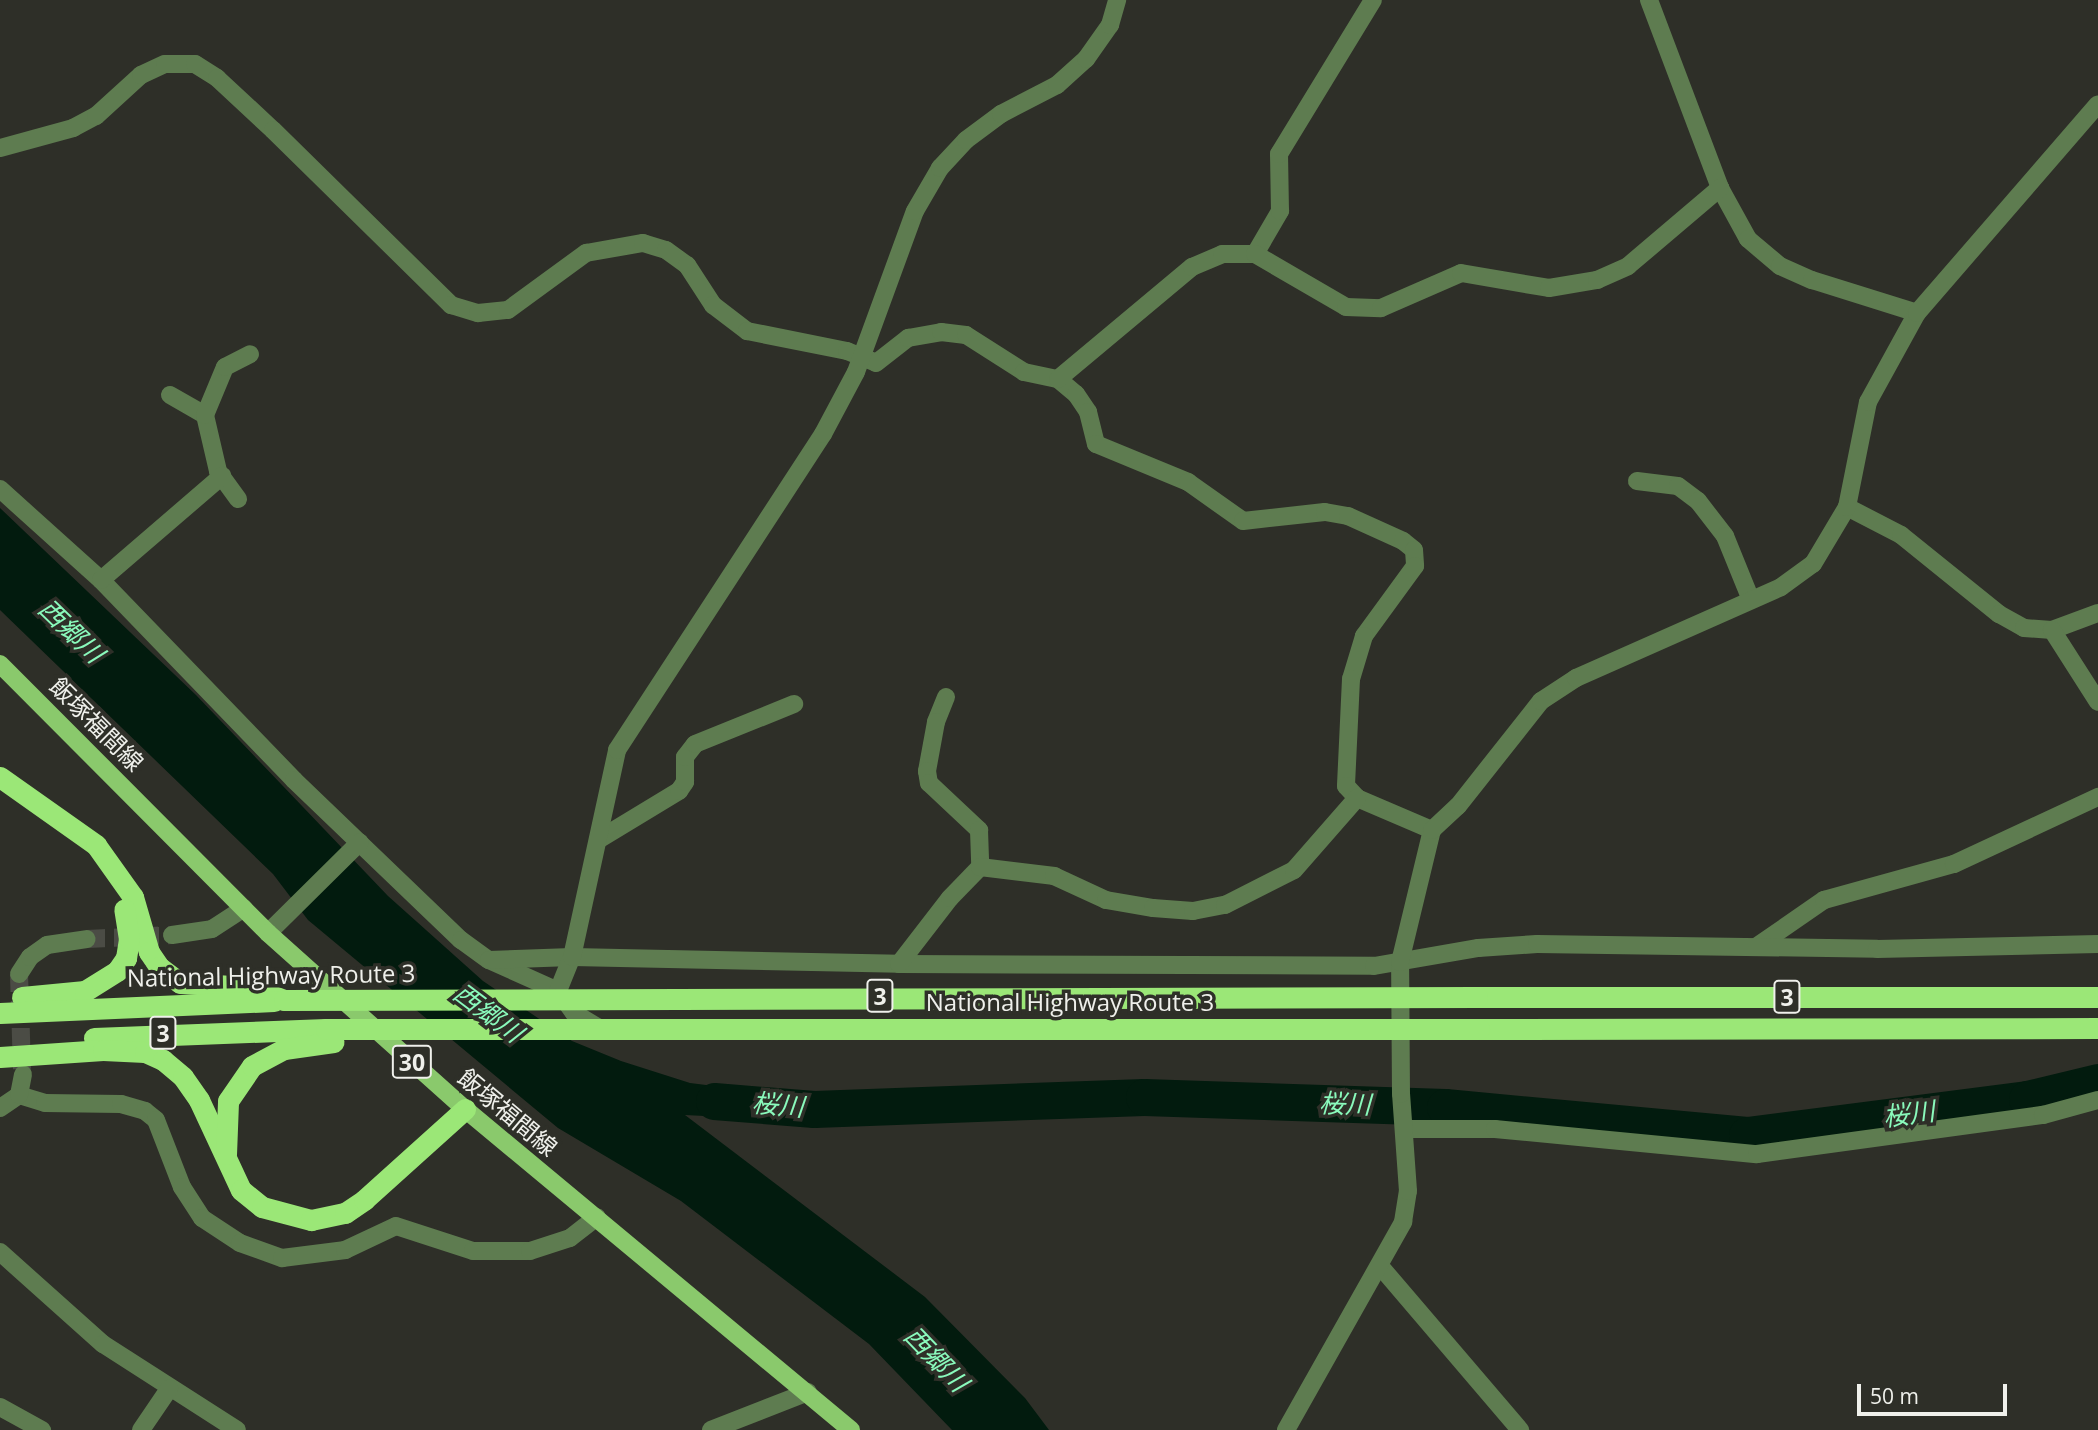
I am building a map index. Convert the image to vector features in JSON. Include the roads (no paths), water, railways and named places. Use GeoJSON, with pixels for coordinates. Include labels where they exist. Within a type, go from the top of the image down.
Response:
{"type":"FeatureCollection","features":[{"type":"Feature","properties":{"kind":"highway"},"geometry":{"type":"LineString","coordinates":[[0,777],[96,845],[133,897],[149,952],[159,967],[180,983],[250,987],[284,1000]]}},
{"type":"Feature","properties":{"kind":"highway"},"geometry":{"type":"LineString","coordinates":[[0,999],[85,991],[117,971],[127,958],[129,939],[112,866]]}},
{"type":"Feature","properties":{"kind":"highway","name":"National Highway Route 3"},"geometry":{"type":"LineString","coordinates":[[0,1013],[284,1000],[2098,998]]}},
{"type":"Feature","properties":{"kind":"highway","name":"National Highway Route 3"},"geometry":{"type":"LineString","coordinates":[[330,1036],[554,1041],[685,1029],[2098,1028]]}},
{"type":"Feature","properties":{"kind":"highway","name":"3"},"geometry":{"type":"LineString","coordinates":[[0,1045],[190,1031],[330,1036]]}},
{"type":"Feature","properties":{"kind":"highway"},"geometry":{"type":"LineString","coordinates":[[227,1166],[225,1121],[239,1080],[266,1056],[330,1036]]}},
{"type":"Feature","properties":{"kind":"highway"},"geometry":{"type":"LineString","coordinates":[[0,1057],[103,1050],[145,1052],[163,1060],[183,1077],[199,1100],[227,1166],[241,1190],[262,1207],[311,1220],[329,1218],[364,1200],[465,1110]]}},
{"type":"Feature","properties":{"kind":"main road","name":"飯塚福間線"},"geometry":{"type":"LineString","coordinates":[[0,664],[268,933],[465,1110],[852,1430]]}},
{"type":"Feature","properties":{"kind":"street"},"geometry":{"type":"LineString","coordinates":[[558,991],[572,957],[617,751],[823,434],[856,372],[857,359],[915,211],[940,168],[992,120],[1057,85],[1086,59],[1110,25],[1117,0]]}},
{"type":"Feature","properties":{"kind":"street"},"geometry":{"type":"LineString","coordinates":[[1255,254],[1280,211],[1279,154],[1373,0]]}},
{"type":"Feature","properties":{"kind":"street"},"geometry":{"type":"LineString","coordinates":[[1649,0],[1720,188],[1748,239],[1780,266],[1917,313]]}},
{"type":"Feature","properties":{"kind":"street"},"geometry":{"type":"LineString","coordinates":[[0,148],[72,128],[96,116],[141,75],[165,64],[195,64],[217,78],[264,121],[451,305],[478,313],[508,310],[586,253],[643,243],[666,250],[687,265],[713,305],[747,331],[846,351],[857,359],[876,363],[908,338],[941,332],[966,335],[1024,372],[1058,379],[1076,394],[1088,412],[1096,444],[1188,482],[1243,522],[1325,512],[1348,516],[1414,550],[1415,566],[1364,636],[1351,679],[1344,762],[1346,786],[1357,798],[1432,830]]}},
{"type":"Feature","properties":{"kind":"street"},"geometry":{"type":"LineString","coordinates":[[1286,1430],[1403,1222],[1408,1191],[1401,1094],[1400,962],[1432,830],[1458,806],[1541,701],[1576,678],[1781,587],[1813,564],[1847,507],[1868,402],[1917,313],[2098,104]]}},
{"type":"Feature","properties":{"kind":"street"},"geometry":{"type":"LineString","coordinates":[[1058,379],[1192,267],[1222,254],[1255,254],[1346,307],[1381,308],[1461,273],[1549,288],[1597,280],[1628,266],[1720,188]]}},
{"type":"Feature","properties":{"kind":"street"},"geometry":{"type":"LineString","coordinates":[[238,499],[222,476],[205,415],[225,367],[250,354]]}},
{"type":"Feature","properties":{"kind":"street"},"geometry":{"type":"LineString","coordinates":[[170,395],[205,415]]}},
{"type":"Feature","properties":{"kind":"street"},"geometry":{"type":"LineString","coordinates":[[101,580],[222,476]]}},
{"type":"Feature","properties":{"kind":"street"},"geometry":{"type":"LineString","coordinates":[[1637,481],[1678,486],[1698,501],[1724,536],[1751,600]]}},
{"type":"Feature","properties":{"kind":"street"},"geometry":{"type":"LineString","coordinates":[[0,489],[101,580],[360,842],[461,940],[489,960],[558,991],[574,1013],[617,1039]]}},
{"type":"Feature","properties":{"kind":"street"},"geometry":{"type":"LineString","coordinates":[[1847,507],[1901,534],[1998,614],[2024,628],[2052,630],[2098,613]]}},
{"type":"Feature","properties":{"kind":"street"},"geometry":{"type":"LineString","coordinates":[[2052,630],[2098,702]]}},
{"type":"Feature","properties":{"kind":"street"},"geometry":{"type":"LineString","coordinates":[[899,964],[950,898],[981,867],[979,830],[929,783],[927,771],[936,722],[946,697]]}},
{"type":"Feature","properties":{"kind":"street"},"geometry":{"type":"LineString","coordinates":[[598,840],[617,833],[679,791],[685,782],[685,757],[695,744],[794,704]]}},
{"type":"Feature","properties":{"kind":"street"},"geometry":{"type":"LineString","coordinates":[[1756,947],[1824,900],[1954,864],[2098,797]]}},
{"type":"Feature","properties":{"kind":"street"},"geometry":{"type":"LineString","coordinates":[[981,867],[1054,876],[1106,900],[1153,908],[1193,911],[1226,905],[1294,870],[1357,798]]}},
{"type":"Feature","properties":{"kind":"street"},"geometry":{"type":"LineString","coordinates":[[268,933],[360,842]]}},
{"type":"Feature","properties":{"kind":"street"},"geometry":{"type":"LineString","coordinates":[[172,935],[212,929],[244,908]]}},
{"type":"Feature","properties":{"kind":"street"},"geometry":{"type":"LineString","coordinates":[[19,974],[30,957],[47,945],[87,939]]}},
{"type":"Feature","properties":{"kind":"street"},"geometry":{"type":"LineString","coordinates":[[489,960],[572,957],[899,964],[1374,966],[1478,948],[1538,944],[1756,947],[2098,944]]}},
{"type":"Feature","properties":{"kind":"street"},"geometry":{"type":"LineString","coordinates":[[0,1108],[19,1095],[23,1074]]}},
{"type":"Feature","properties":{"kind":"street"},"geometry":{"type":"LineString","coordinates":[[19,1095],[45,1103],[121,1104],[145,1111],[156,1121],[182,1187],[202,1217],[240,1243],[282,1258],[307,1258],[345,1250],[396,1226],[473,1251],[530,1251],[570,1238],[597,1217]]}},
{"type":"Feature","properties":{"kind":"street"},"geometry":{"type":"LineString","coordinates":[[1405,1124],[1495,1129],[1757,1154],[2046,1120],[2098,1100]]}},
{"type":"Feature","properties":{"kind":"street"},"geometry":{"type":"LineString","coordinates":[[0,1252],[83,1328],[169,1390],[237,1430]]}},
{"type":"Feature","properties":{"kind":"street"},"geometry":{"type":"LineString","coordinates":[[1380,1266],[1520,1430]]}},
{"type":"Feature","properties":{"kind":"street"},"geometry":{"type":"LineString","coordinates":[[141,1430],[169,1390]]}},
{"type":"Feature","properties":{"kind":"street"},"geometry":{"type":"LineString","coordinates":[[711,1430],[808,1392]]}},
{"type":"Feature","properties":{"kind":"street"},"geometry":{"type":"LineString","coordinates":[[0,1407],[42,1430]]}},
{"type":"Feature","properties":{"kind":"water","name":"西郷川"},"geometry":{"type":"Polygon","coordinates":[[[0,508],[196,695],[388,896],[483,981],[572,1041],[621,1061],[690,1083],[762,1092],[764,1119],[685,1115],[925,1297],[1025,1398],[1049,1430],[952,1430],[869,1344],[681,1201],[558,1128],[308,920],[273,874],[0,610],[0,508]]]}},
{"type":"Feature","properties":{"kind":"waterway","name":"桜川"},"geometry":{"type":"LineString","coordinates":[[714,1101],[814,1109],[1144,1097],[1445,1107],[1747,1135],[2027,1099],[2098,1082]]}},
{"type":"Feature","properties":{"kind":"tunnel"},"geometry":{"type":"LineString","coordinates":[[87,939],[172,935]]}},
{"type":"Feature","properties":{"kind":"tunnel"},"geometry":{"type":"LineString","coordinates":[[19,974],[22,1069]]}}]}
